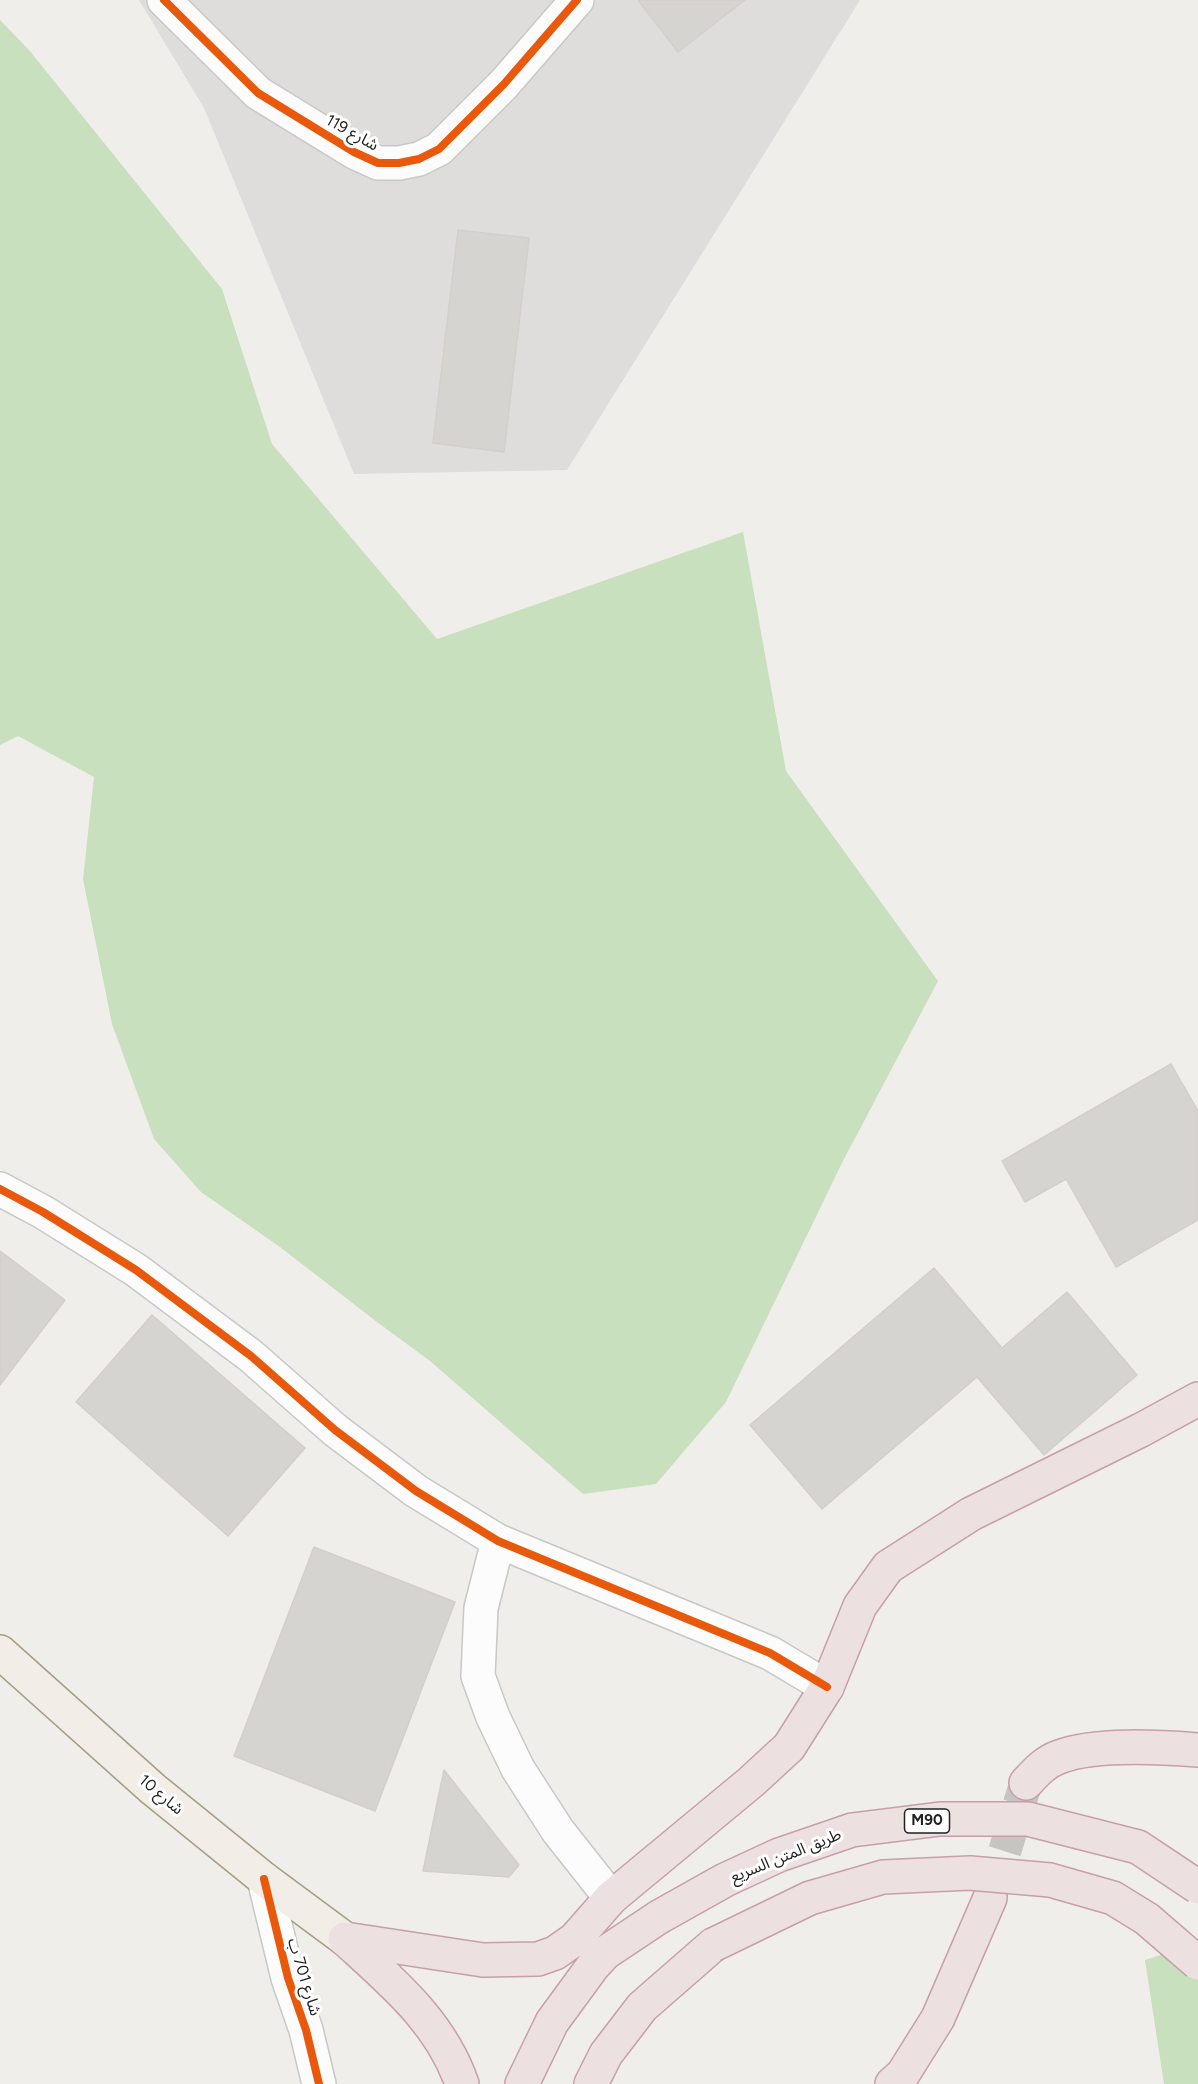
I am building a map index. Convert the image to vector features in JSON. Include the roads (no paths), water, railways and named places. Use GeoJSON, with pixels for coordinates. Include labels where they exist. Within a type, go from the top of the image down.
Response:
{"type":"FeatureCollection","features":[{"type":"Feature","properties":{"kind":"highway"},"geometry":{"type":"LineString","coordinates":[[338,1934],[483,1960],[538,1959],[555,1953],[575,1939],[611,1898],[751,1782],[789,1747],[827,1687],[860,1606],[888,1567],[971,1514],[1141,1430],[1198,1399]]}},
{"type":"Feature","properties":{"kind":"highway"},"geometry":{"type":"LineString","coordinates":[[1026,1783],[1041,1767],[1059,1757],[1079,1752],[1140,1748],[1198,1750]]}},
{"type":"Feature","properties":{"kind":"highway","name":"طريق المتن السريع"},"geometry":{"type":"LineString","coordinates":[[522,2084],[552,2022],[605,1953],[659,1917],[725,1880],[779,1855],[852,1830],[940,1819],[1028,1819],[1138,1847],[1198,1887]]}},
{"type":"Feature","properties":{"kind":"highway"},"geometry":{"type":"LineString","coordinates":[[591,2084],[606,2054],[642,2007],[713,1945],[810,1898],[883,1877],[970,1874],[1050,1880],[1113,1898],[1147,1919],[1198,1963]]}},
{"type":"Feature","properties":{"kind":"highway"},"geometry":{"type":"LineString","coordinates":[[892,2084],[903,2074],[938,2018],[990,1898]]}},
{"type":"Feature","properties":{"kind":"highway"},"geometry":{"type":"LineString","coordinates":[[338,1934],[400,1989],[428,2020],[446,2045],[462,2084]]}},
{"type":"Feature","properties":{"kind":"highway"},"geometry":{"type":"LineString","coordinates":[[575,1939],[593,1966]]}},
{"type":"Feature","properties":{"kind":"main road","name":"شارع 10"},"geometry":{"type":"LineString","coordinates":[[0,1652],[153,1789],[264,1879],[338,1934]]}},
{"type":"Feature","properties":{"kind":"street","name":"شارع 119"},"geometry":{"type":"LineString","coordinates":[[164,0],[258,93],[354,152],[378,164],[419,159],[439,149],[504,84],[577,0]]}},
{"type":"Feature","properties":{"kind":"street"},"geometry":{"type":"LineString","coordinates":[[0,1189],[43,1212],[136,1270],[250,1356],[335,1430],[416,1491],[498,1541],[770,1653],[827,1687]]}},
{"type":"Feature","properties":{"kind":"street"},"geometry":{"type":"LineString","coordinates":[[498,1541],[482,1608],[478,1676],[493,1717],[518,1769],[558,1831],[611,1898]]}},
{"type":"Feature","properties":{"kind":"street","name":"شارع 701 ب"},"geometry":{"type":"LineString","coordinates":[[264,1879],[288,1978],[306,2030],[319,2084]]}},
{"type":"Feature","properties":{"kind":"tunnel"},"geometry":{"type":"LineString","coordinates":[[990,1898],[1026,1783]]}}]}
